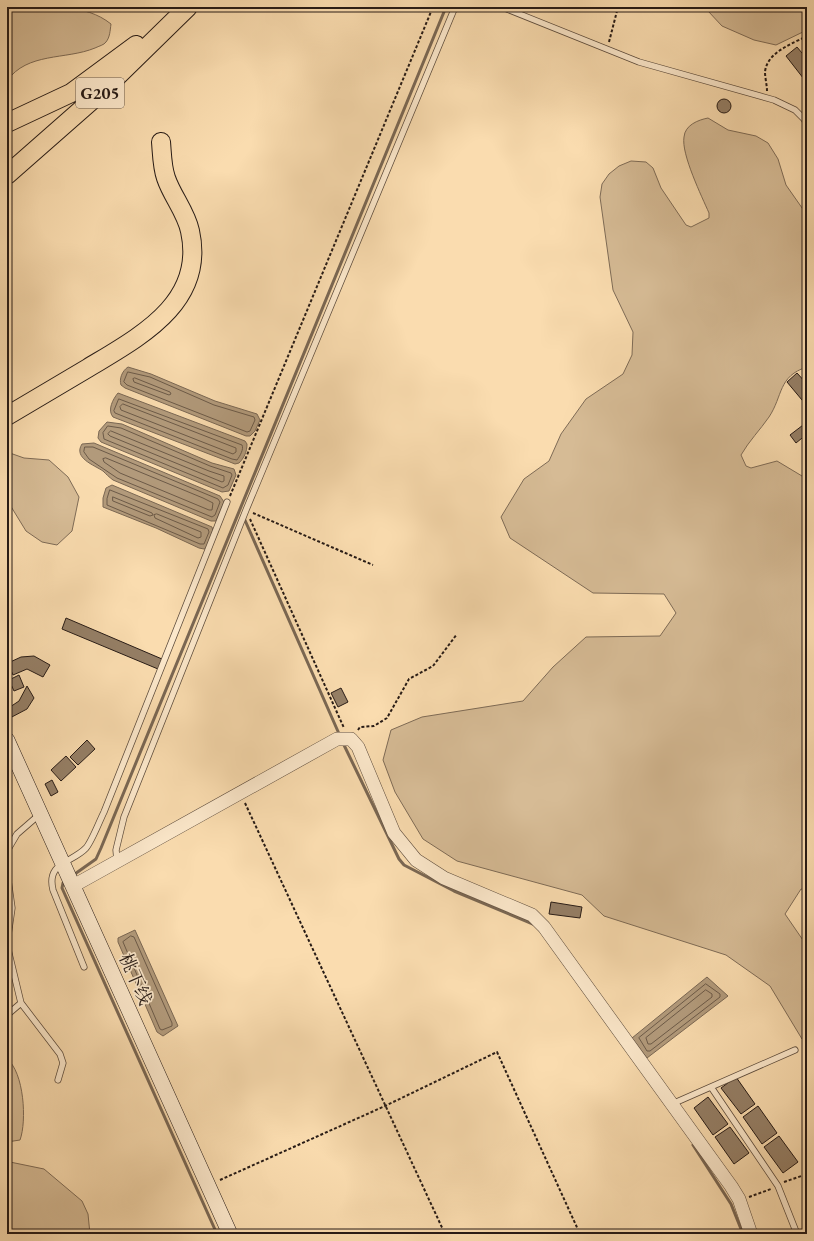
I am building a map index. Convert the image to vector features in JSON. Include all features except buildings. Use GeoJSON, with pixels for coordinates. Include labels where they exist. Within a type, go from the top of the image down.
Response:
{"type":"FeatureCollection","features":[{"type":"Feature","properties":{"kind":"highway"},"geometry":{"type":"LineString","coordinates":[[7,123],[71,93],[134,46],[179,7]]}},
{"type":"Feature","properties":{"kind":"highway","name":"G205"},"geometry":{"type":"LineString","coordinates":[[7,175],[98,95],[188,7]]}},
{"type":"Feature","properties":{"kind":"highway"},"geometry":{"type":"LineString","coordinates":[[7,416],[128,344],[154,326],[175,303],[186,283],[192,257],[190,230],[166,177],[160,142]]}},
{"type":"Feature","properties":{"kind":"main road","name":"桃下线"},"geometry":{"type":"LineString","coordinates":[[7,740],[230,1234]]}},
{"type":"Feature","properties":{"kind":"street"},"geometry":{"type":"LineString","coordinates":[[72,886],[337,739],[351,739],[358,746],[394,833],[416,860],[444,878],[532,915],[544,927],[739,1199],[751,1234]]}},
{"type":"Feature","properties":{"kind":"lane"},"geometry":{"type":"LineString","coordinates":[[117,861],[116,850],[124,817],[246,510],[455,7]]}},
{"type":"Feature","properties":{"kind":"lane"},"geometry":{"type":"LineString","coordinates":[[502,7],[640,62],[768,98],[795,110],[804,119],[807,125]]}},
{"type":"Feature","properties":{"kind":"lane"},"geometry":{"type":"LineString","coordinates":[[84,967],[51,882],[53,875],[62,862],[86,848],[104,812],[227,502]]}},
{"type":"Feature","properties":{"kind":"lane"},"geometry":{"type":"LineString","coordinates":[[7,851],[17,834],[40,814]]}},
{"type":"Feature","properties":{"kind":"lane"},"geometry":{"type":"LineString","coordinates":[[7,872],[12,908],[7,944],[21,1003],[60,1054],[63,1063],[58,1080]]}},
{"type":"Feature","properties":{"kind":"lane"},"geometry":{"type":"LineString","coordinates":[[7,1015],[21,1003]]}},
{"type":"Feature","properties":{"kind":"lane"},"geometry":{"type":"LineString","coordinates":[[672,1104],[795,1050]]}},
{"type":"Feature","properties":{"kind":"lane"},"geometry":{"type":"LineString","coordinates":[[711,1087],[778,1186],[797,1234]]}},
{"type":"Feature","properties":{"kind":"path"},"geometry":{"type":"LineString","coordinates":[[227,502],[433,7]]}},
{"type":"Feature","properties":{"kind":"path"},"geometry":{"type":"LineString","coordinates":[[607,49],[618,7]]}},
{"type":"Feature","properties":{"kind":"path"},"geometry":{"type":"LineString","coordinates":[[768,98],[765,72],[769,61],[781,49],[807,36]]}},
{"type":"Feature","properties":{"kind":"path"},"geometry":{"type":"LineString","coordinates":[[246,510],[373,565]]}},
{"type":"Feature","properties":{"kind":"path"},"geometry":{"type":"LineString","coordinates":[[246,510],[344,730],[351,739],[360,727],[374,726],[387,718],[408,679],[433,666],[457,634]]}},
{"type":"Feature","properties":{"kind":"path"},"geometry":{"type":"LineString","coordinates":[[240,793],[445,1234]]}},
{"type":"Feature","properties":{"kind":"path"},"geometry":{"type":"LineString","coordinates":[[208,1186],[385,1106],[497,1052],[580,1234]]}},
{"type":"Feature","properties":{"kind":"shaded area"},"geometry":{"type":"Polygon","coordinates":[[[17,7],[54,7],[78,9],[90,12],[111,24],[109,36],[103,45],[84,52],[48,58],[25,65],[15,72],[7,81],[7,17],[17,7]]]}},
{"type":"Feature","properties":{"kind":"shaded area"},"geometry":{"type":"Polygon","coordinates":[[[681,7],[807,7],[807,30],[776,45],[754,40],[722,26],[708,11],[681,7]]]}},
{"type":"Feature","properties":{"kind":"shaded area"},"geometry":{"type":"Polygon","coordinates":[[[708,118],[728,130],[756,136],[768,143],[778,159],[786,185],[807,215],[807,367],[798,371],[786,381],[769,417],[741,455],[746,466],[751,468],[777,461],[807,479],[807,890],[801,889],[785,914],[807,946],[807,1040],[802,1039],[770,986],[726,955],[604,916],[582,895],[457,861],[423,839],[395,792],[383,760],[391,730],[422,717],[523,701],[553,667],[586,637],[660,636],[676,613],[664,594],[593,593],[510,538],[501,517],[524,479],[549,461],[561,434],[586,399],[623,374],[632,355],[633,332],[613,290],[600,197],[602,184],[609,174],[619,166],[631,161],[646,162],[653,168],[661,188],[686,225],[691,227],[709,218],[709,213],[689,164],[684,144],[685,133],[689,126],[700,120],[708,118]]]}},
{"type":"Feature","properties":{"kind":"shaded area"},"geometry":{"type":"Polygon","coordinates":[[[7,452],[24,458],[49,460],[68,477],[79,497],[72,531],[57,545],[42,542],[26,531],[7,500],[7,452]]]}},
{"type":"Feature","properties":{"kind":"shaded area"},"geometry":{"type":"Polygon","coordinates":[[[7,1059],[13,1065],[20,1085],[23,1121],[20,1140],[7,1142],[7,1059]]]}},
{"type":"Feature","properties":{"kind":"shaded area"},"geometry":{"type":"Polygon","coordinates":[[[10,1162],[44,1169],[82,1201],[88,1214],[90,1234],[7,1234],[7,1163],[10,1162]]]}},
{"type":"Feature","properties":{"kind":"water"},"geometry":{"type":"Polygon","coordinates":[[[128,367],[151,374],[215,401],[257,414],[260,420],[255,431],[250,436],[246,436],[125,388],[120,383],[124,371],[128,367]]]}},
{"type":"Feature","properties":{"kind":"water"},"geometry":{"type":"Polygon","coordinates":[[[118,393],[245,441],[247,444],[245,455],[239,463],[235,464],[113,417],[111,414],[111,408],[118,393]]]}},
{"type":"Feature","properties":{"kind":"water"},"geometry":{"type":"Polygon","coordinates":[[[107,422],[122,424],[212,463],[234,469],[236,475],[229,491],[222,492],[101,442],[98,438],[99,431],[107,422]]]}},
{"type":"Feature","properties":{"kind":"water"},"geometry":{"type":"Polygon","coordinates":[[[94,443],[220,496],[224,502],[216,521],[211,521],[113,480],[103,471],[90,464],[82,457],[80,449],[82,444],[94,443]]]}},
{"type":"Feature","properties":{"kind":"water"},"geometry":{"type":"Polygon","coordinates":[[[112,485],[212,527],[213,531],[207,548],[199,548],[156,528],[103,507],[103,498],[106,488],[112,485]]]}},
{"type":"Feature","properties":{"kind":"water"},"geometry":{"type":"Polygon","coordinates":[[[135,930],[178,1026],[163,1036],[157,1032],[118,942],[118,938],[135,930]]]}},
{"type":"Feature","properties":{"kind":"water"},"geometry":{"type":"Polygon","coordinates":[[[707,977],[728,996],[647,1058],[632,1038],[707,977]]]}},
{"type":"Feature","properties":{"kind":"waterway"},"geometry":{"type":"LineString","coordinates":[[72,876],[96,859],[101,848],[446,7]]}},
{"type":"Feature","properties":{"kind":"waterway"},"geometry":{"type":"LineString","coordinates":[[244,518],[340,736]]}},
{"type":"Feature","properties":{"kind":"waterway"},"geometry":{"type":"LineString","coordinates":[[343,743],[399,859],[404,865],[454,891],[533,924]]}},
{"type":"Feature","properties":{"kind":"waterway"},"geometry":{"type":"LineString","coordinates":[[66,881],[63,883],[62,888],[217,1234]]}},
{"type":"Feature","properties":{"kind":"waterway"},"geometry":{"type":"LineString","coordinates":[[693,1145],[731,1204],[743,1234]]}}]}
